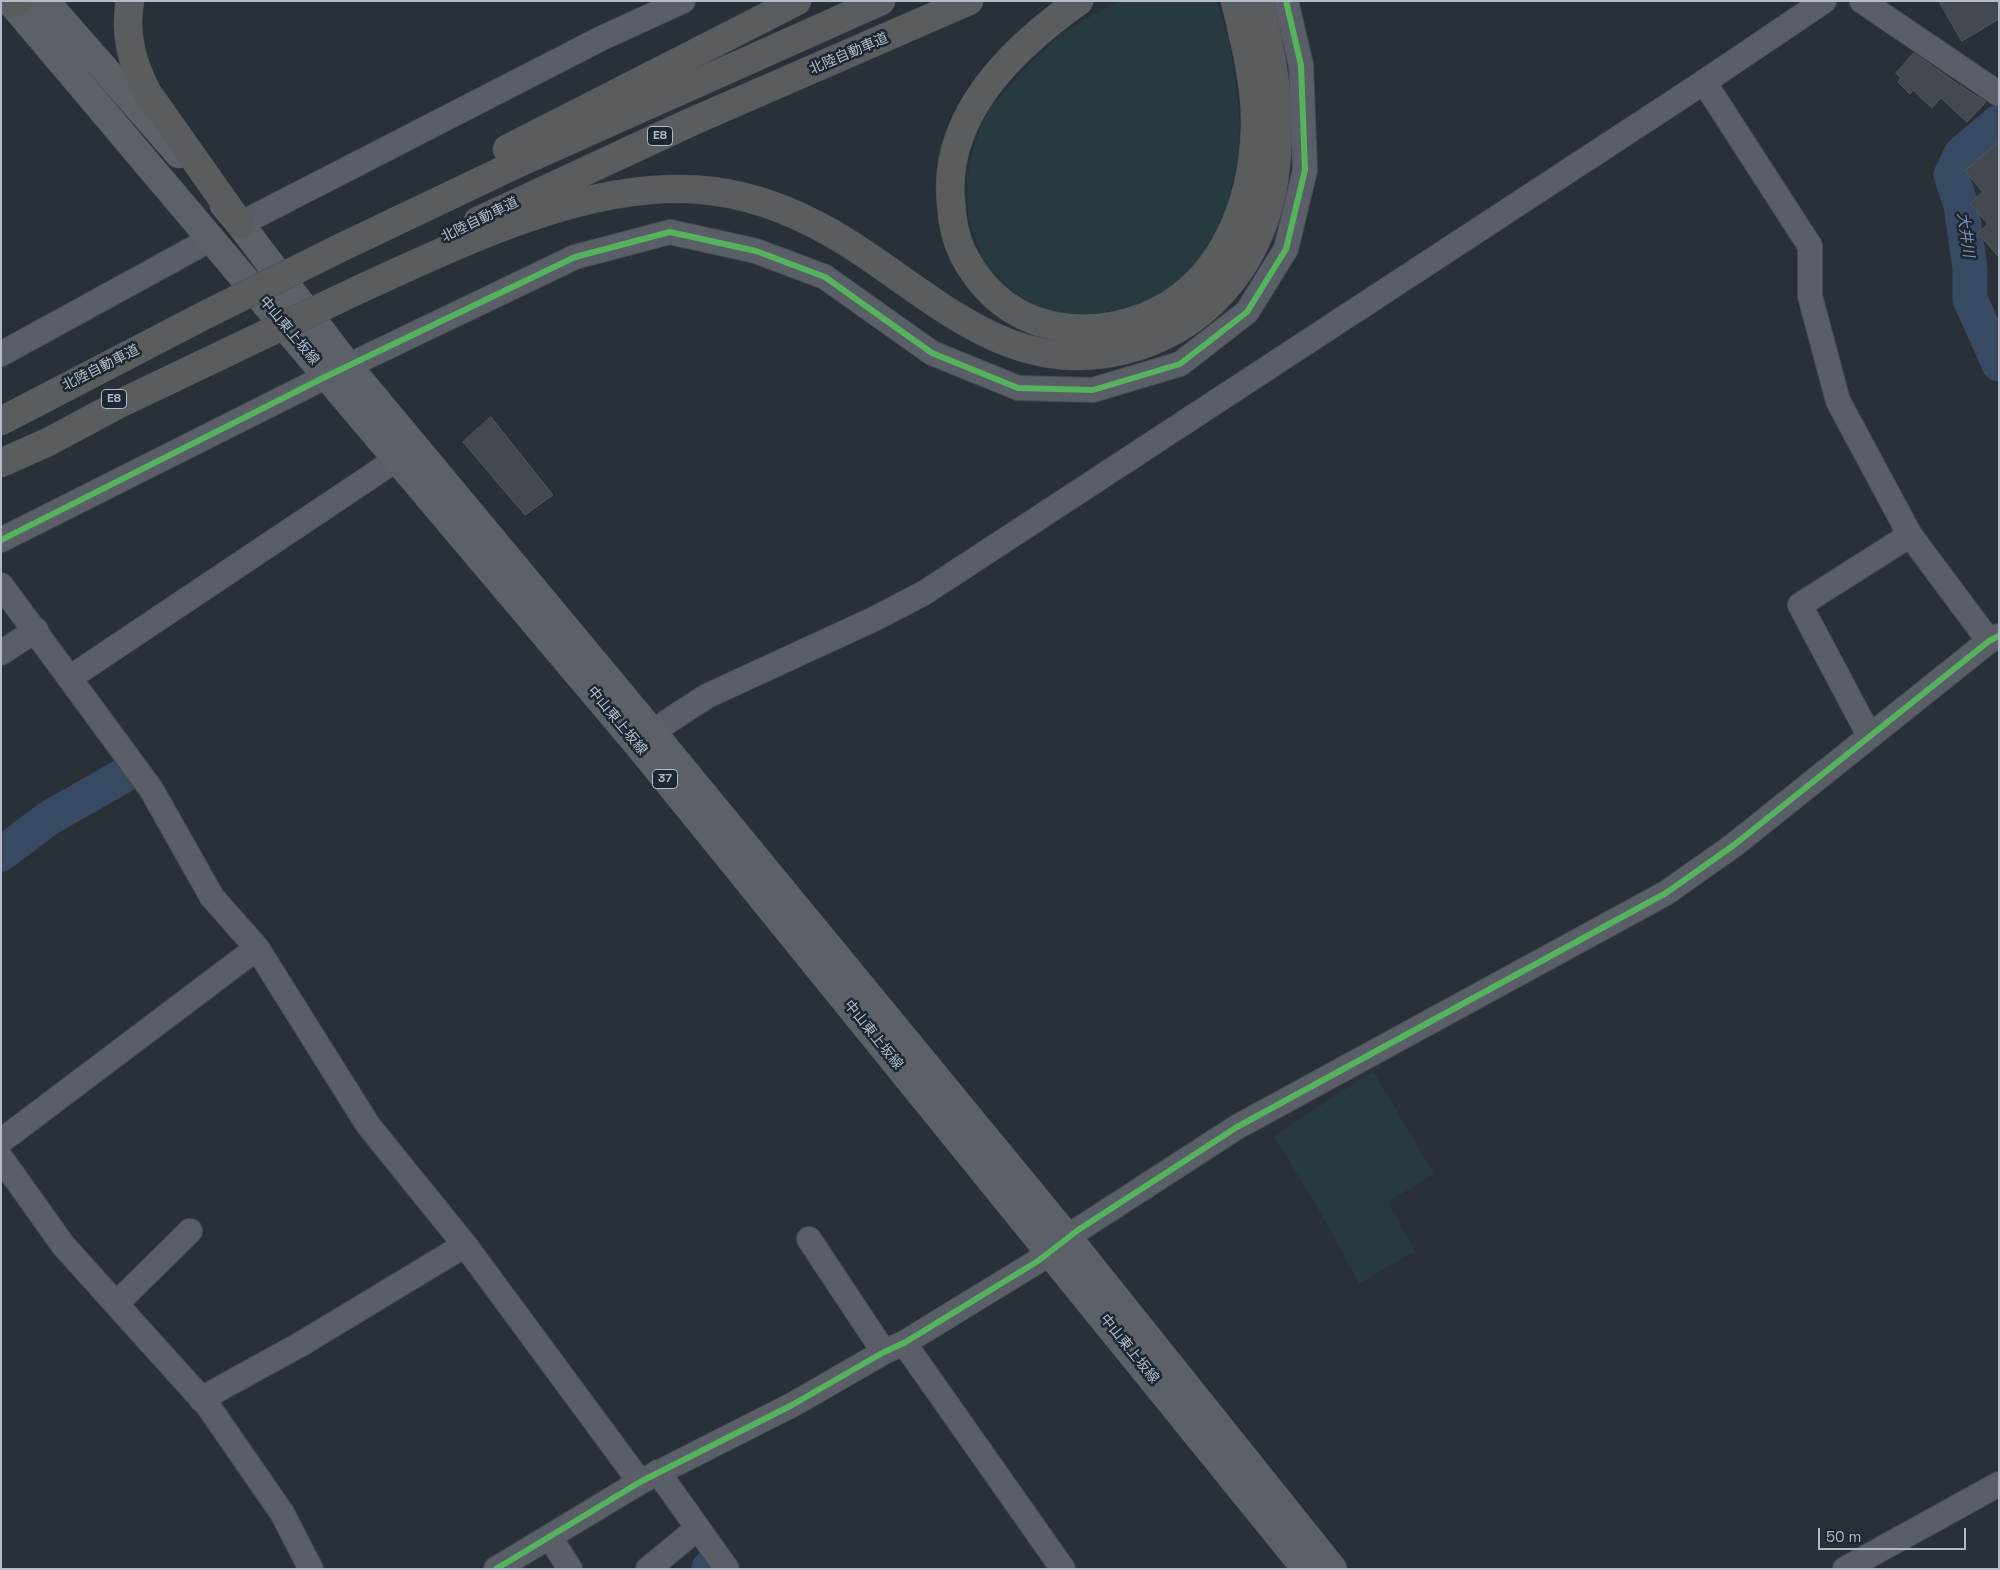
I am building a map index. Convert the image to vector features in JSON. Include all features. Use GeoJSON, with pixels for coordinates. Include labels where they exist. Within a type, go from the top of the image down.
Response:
{"type":"FeatureCollection","features":[{"type":"Feature","properties":{"kind":"highway"},"geometry":{"type":"LineString","coordinates":[[130,1],[127,28],[128,43],[138,75],[147,92],[240,224]]}},
{"type":"Feature","properties":{"kind":"highway"},"geometry":{"type":"LineString","coordinates":[[337,246],[504,151],[797,1]]}},
{"type":"Feature","properties":{"kind":"highway","name":"北陸自動車道"},"geometry":{"type":"LineString","coordinates":[[1,421],[337,246],[881,1]]}},
{"type":"Feature","properties":{"kind":"highway","name":"北陸自動車道"},"geometry":{"type":"LineString","coordinates":[[357,284],[692,122],[969,1]]}},
{"type":"Feature","properties":{"kind":"highway"},"geometry":{"type":"LineString","coordinates":[[1079,1],[1052,20],[1027,42],[1002,67],[983,92],[969,115],[958,139],[951,165],[950,193],[952,221],[960,247],[970,269],[984,286],[1001,302],[1018,313],[1061,327],[1085,329],[1104,328],[1130,322],[1173,302],[1193,286],[1212,265],[1227,244],[1239,216],[1248,186],[1255,126],[1248,58],[1234,1]]}},
{"type":"Feature","properties":{"kind":"highway"},"geometry":{"type":"LineString","coordinates":[[1,463],[48,442],[232,345],[357,284],[489,233],[576,204],[615,195],[648,191],[680,188],[712,191],[744,196],[777,207],[811,222],[849,243],[932,302],[1002,341],[1034,352],[1066,356],[1096,356],[1124,351],[1154,341],[1202,313],[1220,296],[1250,255],[1260,231],[1274,180],[1278,118],[1270,52],[1259,1]]}},
{"type":"Feature","properties":{"kind":"main road","name":"中山東上坂線"},"geometry":{"type":"LineString","coordinates":[[45,1],[240,224],[337,371]]}},
{"type":"Feature","properties":{"kind":"main road","name":"中山東上坂線"},"geometry":{"type":"LineString","coordinates":[[11,4],[211,239],[337,371],[406,452],[646,739],[1059,1245],[1333,1569]]}},
{"type":"Feature","properties":{"kind":"main road","name":"中山東上坂線"},"geometry":{"type":"LineString","coordinates":[[1059,1245],[1306,1569]]}},
{"type":"Feature","properties":{"kind":"street"},"geometry":{"type":"LineString","coordinates":[[240,224],[602,38],[683,1]]}},
{"type":"Feature","properties":{"kind":"street"},"geometry":{"type":"LineString","coordinates":[[1,540],[337,371],[575,257],[670,232],[756,251],[825,277],[932,353],[1018,388],[1093,390],[1180,364],[1247,312],[1286,249],[1305,170],[1301,65],[1286,1]]}},
{"type":"Feature","properties":{"kind":"street"},"geometry":{"type":"LineString","coordinates":[[646,739],[667,722],[706,696],[874,619],[924,593],[1704,82],[1824,1]]}},
{"type":"Feature","properties":{"kind":"street"},"geometry":{"type":"LineString","coordinates":[[1862,1],[1999,94]]}},
{"type":"Feature","properties":{"kind":"street"},"geometry":{"type":"LineString","coordinates":[[496,1569],[649,1477],[792,1405],[894,1347],[1059,1245],[1237,1127],[1666,893],[1734,845],[1869,735],[1994,638],[1910,534],[1838,401],[1810,296],[1810,246],[1704,82]]}},
{"type":"Feature","properties":{"kind":"street"},"geometry":{"type":"LineString","coordinates":[[1,354],[211,239]]}},
{"type":"Feature","properties":{"kind":"street"},"geometry":{"type":"LineString","coordinates":[[71,677],[406,452]]}},
{"type":"Feature","properties":{"kind":"street"},"geometry":{"type":"LineString","coordinates":[[1869,735],[1800,605],[1910,534]]}},
{"type":"Feature","properties":{"kind":"street"},"geometry":{"type":"LineString","coordinates":[[1,585],[71,677],[151,789],[212,897],[257,948],[368,1124],[649,1477],[698,1528],[727,1569]]}},
{"type":"Feature","properties":{"kind":"street"},"geometry":{"type":"LineString","coordinates":[[1,653],[36,630]]}},
{"type":"Feature","properties":{"kind":"street"},"geometry":{"type":"LineString","coordinates":[[1,1141],[257,948]]}},
{"type":"Feature","properties":{"kind":"street"},"geometry":{"type":"LineString","coordinates":[[1,1158],[63,1245],[201,1399],[282,1513],[311,1569]]}},
{"type":"Feature","properties":{"kind":"street"},"geometry":{"type":"LineString","coordinates":[[116,1304],[190,1231]]}},
{"type":"Feature","properties":{"kind":"street"},"geometry":{"type":"LineString","coordinates":[[809,1239],[1063,1569]]}},
{"type":"Feature","properties":{"kind":"street"},"geometry":{"type":"LineString","coordinates":[[201,1399],[301,1344],[465,1245]]}},
{"type":"Feature","properties":{"kind":"street"},"geometry":{"type":"LineString","coordinates":[[1845,1569],[1999,1484]]}},
{"type":"Feature","properties":{"kind":"street"},"geometry":{"type":"LineString","coordinates":[[648,1569],[698,1528]]}},
{"type":"Feature","properties":{"kind":"street"},"geometry":{"type":"LineString","coordinates":[[550,1537],[570,1569]]}},
{"type":"Feature","properties":{"kind":"green space"},"geometry":{"type":"Polygon","coordinates":[[[1120,1],[1216,1],[1230,42],[1240,121],[1239,154],[1224,219],[1206,250],[1183,279],[1145,302],[1089,316],[1047,312],[1015,293],[983,262],[968,215],[967,177],[975,143],[988,110],[1027,67],[1062,33],[1120,1]]]}},
{"type":"Feature","properties":{"kind":"green space"},"geometry":{"type":"Polygon","coordinates":[[[1373,1071],[1434,1174],[1388,1202],[1415,1251],[1359,1284],[1325,1220],[1274,1136],[1373,1071]]]}},
{"type":"Feature","properties":{"kind":"building"},"geometry":{"type":"Polygon","coordinates":[[[1939,1],[1999,1],[1999,19],[1962,41],[1939,1]]]}},
{"type":"Feature","properties":{"kind":"building"},"geometry":{"type":"Polygon","coordinates":[[[1914,53],[1986,102],[1967,122],[1941,98],[1932,108],[1913,90],[1910,94],[1898,82],[1901,78],[1896,73],[1914,53]]]}},
{"type":"Feature","properties":{"kind":"building"},"geometry":{"type":"Polygon","coordinates":[[[1999,142],[1999,257],[1978,233],[1988,224],[1970,203],[1983,192],[1965,171],[1999,142]]]}},
{"type":"Feature","properties":{"kind":"building"},"geometry":{"type":"Polygon","coordinates":[[[491,417],[553,495],[525,515],[463,442],[491,417]]]}},
{"type":"Feature","properties":{"kind":"waterway","name":"大井川"},"geometry":{"type":"LineString","coordinates":[[1999,122],[1961,154],[1951,175],[1961,205],[1970,269],[1970,299],[1999,364]]}},
{"type":"Feature","properties":{"kind":"waterway"},"geometry":{"type":"LineString","coordinates":[[1,854],[49,818],[128,773]]}},
{"type":"Feature","properties":{"kind":"cycle path"},"geometry":{"type":"LineString","coordinates":[[1,540],[327,376],[575,257],[670,232],[756,251],[825,277],[932,353],[1018,388],[1093,390],[1180,364],[1247,312],[1286,249],[1305,170],[1301,65],[1286,1]]}},
{"type":"Feature","properties":{"kind":"cycle path"},"geometry":{"type":"LineString","coordinates":[[496,1569],[640,1482],[792,1405],[884,1352],[904,1343],[1038,1261],[1078,1230],[1237,1127],[1666,893],[1734,845],[1989,641],[1999,636]]}}]}
